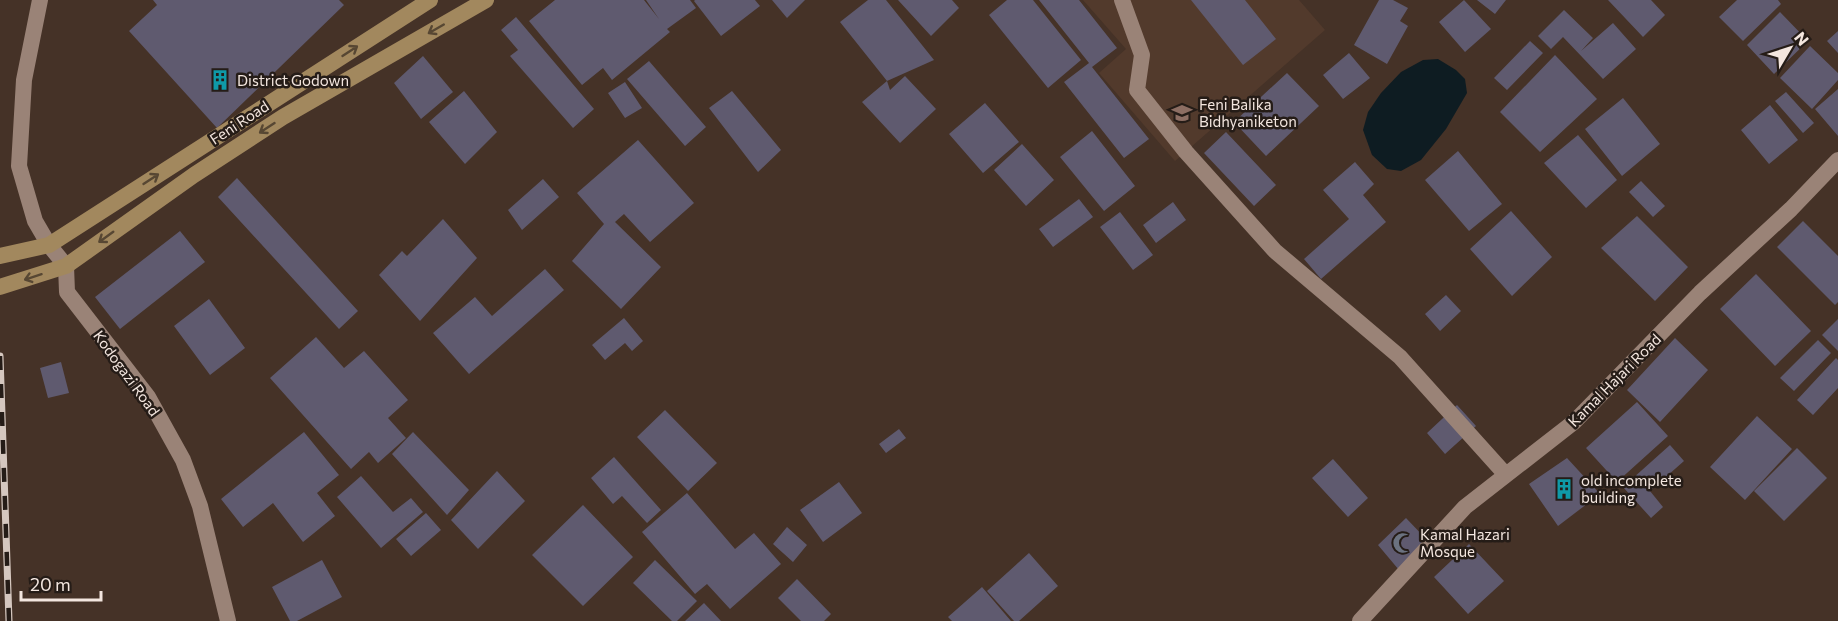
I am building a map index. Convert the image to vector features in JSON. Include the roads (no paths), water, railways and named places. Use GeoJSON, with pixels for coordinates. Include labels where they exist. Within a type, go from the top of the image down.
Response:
{"type":"FeatureCollection","features":[{"type":"Feature","properties":{"kind":"main road","name":"Feni Road"},"geometry":{"type":"LineString","coordinates":[[49,245],[430,0]]}},
{"type":"Feature","properties":{"kind":"main road"},"geometry":{"type":"LineString","coordinates":[[0,287],[66,266],[194,175],[284,117],[486,0]]}},
{"type":"Feature","properties":{"kind":"main road"},"geometry":{"type":"LineString","coordinates":[[0,256],[49,245]]}},
{"type":"Feature","properties":{"kind":"street"},"geometry":{"type":"LineString","coordinates":[[40,0],[24,80],[20,166],[35,220],[49,245],[66,266]]}},
{"type":"Feature","properties":{"kind":"street"},"geometry":{"type":"LineString","coordinates":[[1122,0],[1142,55],[1137,90],[1186,152],[1275,251],[1400,357],[1506,475]]}},
{"type":"Feature","properties":{"kind":"street","name":"Kamal Hajari Road"},"geometry":{"type":"LineString","coordinates":[[1360,621],[1465,507],[1574,422],[1700,292],[1791,209],[1838,160]]}},
{"type":"Feature","properties":{"kind":"street","name":"Kodogazi Road"},"geometry":{"type":"LineString","coordinates":[[66,266],[67,292],[148,397],[183,460],[200,506],[228,621]]}},
{"type":"Feature","properties":{"kind":"railway"},"geometry":{"type":"LineString","coordinates":[[0,356],[9,621]]}},
{"type":"Feature","properties":{"kind":"place","name":"District Godown"},"geometry":{"type":"Point","coordinates":[220,80]}},
{"type":"Feature","properties":{"kind":"place","name":"Feni Balika Bidhyaniketon"},"geometry":{"type":"Point","coordinates":[1182,113]}},
{"type":"Feature","properties":{"kind":"place","name":"old incomplete building"},"geometry":{"type":"Point","coordinates":[1564,489]}},
{"type":"Feature","properties":{"kind":"place","name":"Kamal Hazari Mosque"},"geometry":{"type":"Point","coordinates":[1403,543]}}]}
